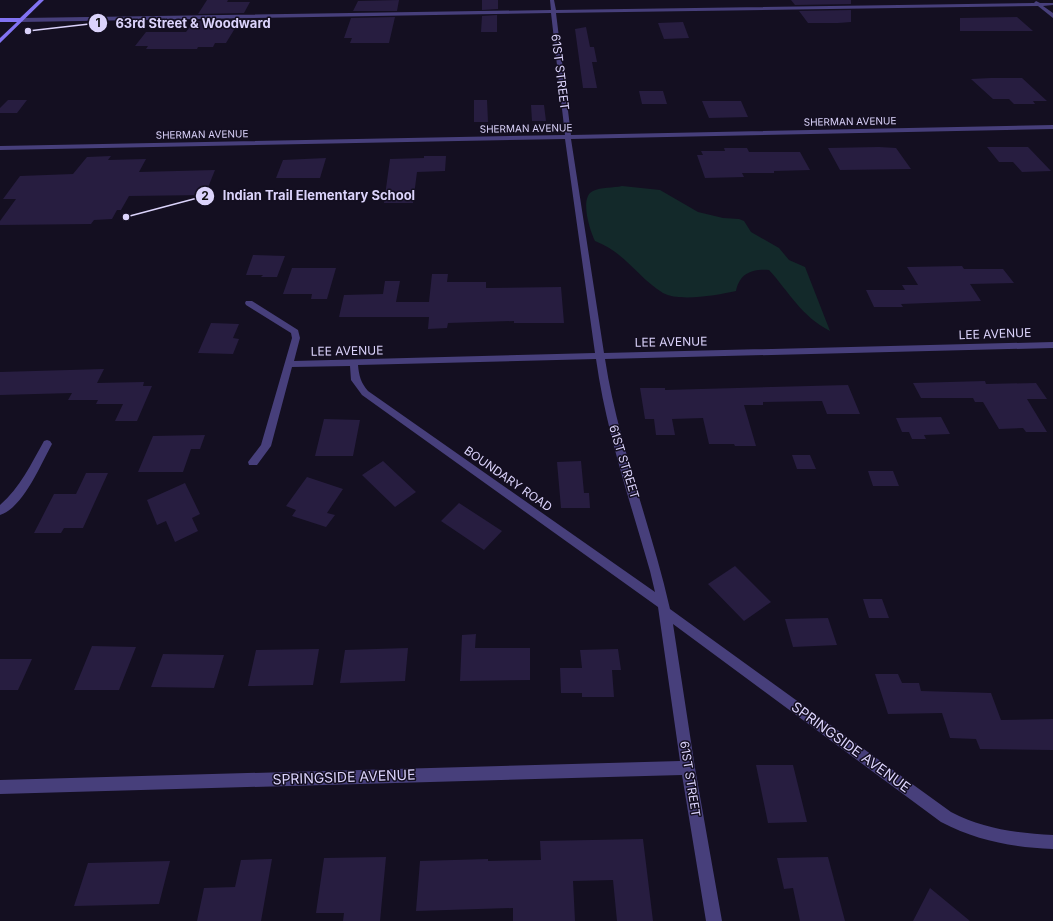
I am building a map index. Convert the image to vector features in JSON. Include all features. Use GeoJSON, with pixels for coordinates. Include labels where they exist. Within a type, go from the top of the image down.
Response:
{"type":"FeatureCollection","features":[{"type":"Feature","properties":{"kind":"main road"},"geometry":{"type":"LineString","coordinates":[[0,41],[42,0]]}},
{"type":"Feature","properties":{"kind":"main road"},"geometry":{"type":"LineString","coordinates":[[0,20],[22,20]]}},
{"type":"Feature","properties":{"kind":"street","name":"61ST STREET"},"geometry":{"type":"LineString","coordinates":[[552,0],[568,137],[605,389],[613,424],[645,531],[664,609],[688,768],[714,921]]}},
{"type":"Feature","properties":{"kind":"street"},"geometry":{"type":"LineString","coordinates":[[1033,0],[1053,16]]}},
{"type":"Feature","properties":{"kind":"street"},"geometry":{"type":"LineString","coordinates":[[22,20],[1053,4]]}},
{"type":"Feature","properties":{"kind":"street","name":"SHERMAN AVENUE"},"geometry":{"type":"LineString","coordinates":[[0,148],[1053,127]]}},
{"type":"Feature","properties":{"kind":"street"},"geometry":{"type":"LineString","coordinates":[[249,303],[295,332],[296,338],[266,446],[253,462]]}},
{"type":"Feature","properties":{"kind":"street","name":"LEE AVENUE"},"geometry":{"type":"LineString","coordinates":[[290,364],[1053,345]]}},
{"type":"Feature","properties":{"kind":"street","name":"BOUNDARY ROAD"},"geometry":{"type":"LineString","coordinates":[[354,363],[354,380],[357,386],[365,393],[664,609]]}},
{"type":"Feature","properties":{"kind":"street"},"geometry":{"type":"LineString","coordinates":[[0,511],[14,499],[26,482],[47,444]]}},
{"type":"Feature","properties":{"kind":"street","name":"SPRINGSIDE AVENUE"},"geometry":{"type":"LineString","coordinates":[[664,609],[946,817],[969,829],[991,835],[1026,841],[1053,842]]}},
{"type":"Feature","properties":{"kind":"street","name":"SPRINGSIDE AVENUE"},"geometry":{"type":"LineString","coordinates":[[0,787],[688,768]]}},
{"type":"Feature","properties":{"kind":"green space"},"geometry":{"type":"Polygon","coordinates":[[[622,186],[660,190],[698,212],[744,221],[751,232],[779,248],[789,260],[805,267],[830,331],[811,318],[796,304],[769,270],[757,270],[748,273],[740,280],[736,291],[709,296],[670,296],[654,287],[615,252],[595,241],[588,222],[586,207],[589,194],[600,189],[622,186]]]}},
{"type":"Feature","properties":{"kind":"building"},"geometry":{"type":"Polygon","coordinates":[[[207,0],[250,2],[244,13],[198,14],[207,0]]]}},
{"type":"Feature","properties":{"kind":"building"},"geometry":{"type":"Polygon","coordinates":[[[399,0],[397,11],[353,11],[358,1],[399,0]]]}},
{"type":"Feature","properties":{"kind":"building"},"geometry":{"type":"Polygon","coordinates":[[[482,0],[498,0],[498,9],[482,10],[482,0]]]}},
{"type":"Feature","properties":{"kind":"building"},"geometry":{"type":"Polygon","coordinates":[[[791,0],[851,0],[851,4],[795,5],[791,0]]]}},
{"type":"Feature","properties":{"kind":"building"},"geometry":{"type":"Polygon","coordinates":[[[851,10],[851,22],[838,23],[808,23],[799,11],[851,10]]]}},
{"type":"Feature","properties":{"kind":"building"},"geometry":{"type":"Polygon","coordinates":[[[497,15],[497,32],[481,32],[482,16],[497,15]]]}},
{"type":"Feature","properties":{"kind":"building"},"geometry":{"type":"Polygon","coordinates":[[[395,17],[389,43],[350,43],[352,38],[344,38],[351,18],[395,17]]]}},
{"type":"Feature","properties":{"kind":"building"},"geometry":{"type":"Polygon","coordinates":[[[1017,17],[1033,31],[960,31],[960,18],[1017,17]]]}},
{"type":"Feature","properties":{"kind":"building"},"geometry":{"type":"Polygon","coordinates":[[[240,20],[226,43],[215,43],[213,47],[198,47],[197,49],[146,49],[148,46],[135,46],[146,32],[186,32],[194,21],[240,20]]]}},
{"type":"Feature","properties":{"kind":"building"},"geometry":{"type":"Polygon","coordinates":[[[683,22],[689,38],[664,39],[658,23],[683,22]]]}},
{"type":"Feature","properties":{"kind":"building"},"geometry":{"type":"Polygon","coordinates":[[[586,27],[590,47],[594,47],[597,62],[592,62],[597,88],[583,88],[575,29],[586,27]]]}},
{"type":"Feature","properties":{"kind":"building"},"geometry":{"type":"Polygon","coordinates":[[[1022,78],[1047,101],[1033,101],[1035,104],[1014,104],[1009,99],[993,99],[971,79],[1022,78]]]}},
{"type":"Feature","properties":{"kind":"building"},"geometry":{"type":"Polygon","coordinates":[[[639,91],[663,91],[667,104],[642,104],[639,91]]]}},
{"type":"Feature","properties":{"kind":"building"},"geometry":{"type":"Polygon","coordinates":[[[8,100],[27,100],[17,113],[0,113],[0,108],[8,100]]]}},
{"type":"Feature","properties":{"kind":"building"},"geometry":{"type":"Polygon","coordinates":[[[474,100],[487,100],[488,122],[474,122],[474,100]]]}},
{"type":"Feature","properties":{"kind":"building"},"geometry":{"type":"Polygon","coordinates":[[[702,101],[741,101],[748,117],[709,118],[702,101]]]}},
{"type":"Feature","properties":{"kind":"building"},"geometry":{"type":"Polygon","coordinates":[[[531,105],[544,105],[546,121],[532,121],[531,105]]]}},
{"type":"Feature","properties":{"kind":"building"},"geometry":{"type":"Polygon","coordinates":[[[987,147],[1028,147],[1051,171],[1022,172],[1013,162],[999,162],[987,147]]]}},
{"type":"Feature","properties":{"kind":"building"},"geometry":{"type":"Polygon","coordinates":[[[724,148],[747,148],[749,152],[800,152],[810,170],[774,171],[774,173],[742,173],[744,177],[705,178],[697,155],[703,155],[701,151],[725,151],[724,148]]]}},
{"type":"Feature","properties":{"kind":"building"},"geometry":{"type":"Polygon","coordinates":[[[828,148],[896,148],[911,169],[840,170],[828,148]]]}},
{"type":"Feature","properties":{"kind":"building"},"geometry":{"type":"Polygon","coordinates":[[[111,156],[108,160],[146,159],[139,172],[215,170],[205,195],[129,196],[121,210],[117,210],[112,219],[94,220],[91,224],[0,225],[0,221],[16,199],[3,199],[20,176],[73,174],[87,157],[111,156]]]}},
{"type":"Feature","properties":{"kind":"building"},"geometry":{"type":"Polygon","coordinates":[[[424,156],[446,156],[445,171],[417,172],[413,203],[384,203],[390,159],[424,158],[424,156]]]}},
{"type":"Feature","properties":{"kind":"building"},"geometry":{"type":"Polygon","coordinates":[[[326,158],[320,178],[276,178],[283,160],[326,158]]]}},
{"type":"Feature","properties":{"kind":"building"},"geometry":{"type":"Polygon","coordinates":[[[253,255],[285,256],[277,277],[246,275],[253,255]]]}},
{"type":"Feature","properties":{"kind":"building"},"geometry":{"type":"Polygon","coordinates":[[[962,266],[964,269],[1003,269],[1014,283],[970,284],[981,301],[901,304],[903,307],[874,307],[866,290],[905,290],[902,285],[918,285],[907,267],[962,266]]]}},
{"type":"Feature","properties":{"kind":"building"},"geometry":{"type":"Polygon","coordinates":[[[292,268],[336,268],[327,299],[311,299],[312,294],[283,294],[292,268]]]}},
{"type":"Feature","properties":{"kind":"building"},"geometry":{"type":"Polygon","coordinates":[[[432,274],[448,274],[447,282],[486,282],[486,288],[561,287],[564,323],[514,323],[514,321],[448,323],[447,328],[428,329],[429,317],[339,317],[344,295],[383,294],[385,281],[400,281],[396,302],[429,302],[432,274]]]}},
{"type":"Feature","properties":{"kind":"building"},"geometry":{"type":"Polygon","coordinates":[[[211,323],[239,324],[233,338],[239,339],[233,354],[198,353],[211,323]]]}},
{"type":"Feature","properties":{"kind":"building"},"geometry":{"type":"Polygon","coordinates":[[[104,369],[97,383],[144,382],[143,386],[152,386],[137,421],[115,421],[123,404],[96,404],[98,400],[68,400],[72,393],[0,395],[0,372],[104,369]]]}},
{"type":"Feature","properties":{"kind":"building"},"geometry":{"type":"Polygon","coordinates":[[[985,381],[986,384],[1036,383],[1047,399],[1027,399],[1047,432],[1026,432],[1023,428],[999,429],[983,402],[975,402],[973,398],[921,398],[913,383],[985,381]]]}},
{"type":"Feature","properties":{"kind":"building"},"geometry":{"type":"Polygon","coordinates":[[[848,385],[860,414],[827,414],[822,401],[763,402],[763,405],[744,405],[756,446],[709,444],[703,418],[672,419],[675,435],[656,435],[654,419],[645,419],[640,388],[665,388],[665,390],[848,385]]]}},
{"type":"Feature","properties":{"kind":"building"},"geometry":{"type":"Polygon","coordinates":[[[941,417],[950,434],[924,435],[926,439],[912,439],[909,432],[902,432],[896,418],[941,417]]]}},
{"type":"Feature","properties":{"kind":"building"},"geometry":{"type":"Polygon","coordinates":[[[324,419],[360,420],[353,456],[315,456],[324,419]]]}},
{"type":"Feature","properties":{"kind":"building"},"geometry":{"type":"Polygon","coordinates":[[[205,435],[200,449],[191,449],[183,472],[138,472],[153,436],[205,435]]]}},
{"type":"Feature","properties":{"kind":"building"},"geometry":{"type":"Polygon","coordinates":[[[792,455],[810,455],[816,469],[797,469],[792,455]]]}},
{"type":"Feature","properties":{"kind":"building"},"geometry":{"type":"Polygon","coordinates":[[[383,461],[416,492],[395,507],[362,475],[383,461]]]}},
{"type":"Feature","properties":{"kind":"building"},"geometry":{"type":"Polygon","coordinates":[[[581,461],[584,493],[589,493],[590,508],[561,508],[557,462],[581,461]]]}},
{"type":"Feature","properties":{"kind":"building"},"geometry":{"type":"Polygon","coordinates":[[[868,471],[893,471],[899,486],[873,486],[868,471]]]}},
{"type":"Feature","properties":{"kind":"building"},"geometry":{"type":"Polygon","coordinates":[[[86,473],[108,473],[83,528],[64,528],[61,533],[34,533],[54,494],[76,494],[86,473]]]}},
{"type":"Feature","properties":{"kind":"building"},"geometry":{"type":"Polygon","coordinates":[[[307,477],[343,489],[327,513],[335,515],[326,527],[292,516],[296,510],[286,506],[307,477]]]}},
{"type":"Feature","properties":{"kind":"building"},"geometry":{"type":"Polygon","coordinates":[[[185,483],[200,514],[192,518],[198,531],[175,542],[166,521],[157,525],[147,500],[185,483]]]}},
{"type":"Feature","properties":{"kind":"building"},"geometry":{"type":"Polygon","coordinates":[[[459,503],[502,531],[484,550],[441,521],[459,503]]]}},
{"type":"Feature","properties":{"kind":"building"},"geometry":{"type":"Polygon","coordinates":[[[735,566],[771,602],[744,621],[708,584],[735,566]]]}},
{"type":"Feature","properties":{"kind":"building"},"geometry":{"type":"Polygon","coordinates":[[[863,599],[882,599],[889,618],[869,618],[863,599]]]}},
{"type":"Feature","properties":{"kind":"building"},"geometry":{"type":"Polygon","coordinates":[[[828,618],[837,645],[793,647],[785,619],[828,618]]]}},
{"type":"Feature","properties":{"kind":"building"},"geometry":{"type":"Polygon","coordinates":[[[476,634],[475,648],[530,648],[530,680],[460,681],[462,635],[476,634]]]}},
{"type":"Feature","properties":{"kind":"building"},"geometry":{"type":"Polygon","coordinates":[[[92,646],[136,647],[119,690],[74,690],[92,646]]]}},
{"type":"Feature","properties":{"kind":"building"},"geometry":{"type":"Polygon","coordinates":[[[408,648],[405,681],[340,683],[345,650],[408,648]]]}},
{"type":"Feature","properties":{"kind":"building"},"geometry":{"type":"Polygon","coordinates":[[[319,649],[313,685],[248,686],[256,650],[319,649]]]}},
{"type":"Feature","properties":{"kind":"building"},"geometry":{"type":"Polygon","coordinates":[[[618,649],[621,670],[612,670],[614,697],[582,697],[582,693],[561,693],[560,668],[582,668],[580,650],[618,649]]]}},
{"type":"Feature","properties":{"kind":"building"},"geometry":{"type":"Polygon","coordinates":[[[163,654],[224,655],[214,688],[151,687],[163,654]]]}},
{"type":"Feature","properties":{"kind":"building"},"geometry":{"type":"Polygon","coordinates":[[[0,659],[32,659],[18,690],[0,690],[0,659]]]}},
{"type":"Feature","properties":{"kind":"building"},"geometry":{"type":"Polygon","coordinates":[[[875,674],[898,674],[902,683],[919,683],[921,691],[991,693],[1001,720],[1053,719],[1053,750],[980,749],[976,739],[950,738],[942,713],[888,714],[875,674]]]}},
{"type":"Feature","properties":{"kind":"building"},"geometry":{"type":"Polygon","coordinates":[[[756,765],[793,765],[807,822],[768,823],[756,765]]]}},
{"type":"Feature","properties":{"kind":"building"},"geometry":{"type":"Polygon","coordinates":[[[643,839],[653,921],[617,921],[613,880],[573,881],[575,921],[513,921],[513,908],[416,911],[420,861],[488,859],[488,861],[541,860],[540,841],[643,839]]]}},
{"type":"Feature","properties":{"kind":"building"},"geometry":{"type":"Polygon","coordinates":[[[386,857],[380,921],[343,921],[344,913],[316,913],[324,858],[386,857]]]}},
{"type":"Feature","properties":{"kind":"building"},"geometry":{"type":"Polygon","coordinates":[[[828,857],[845,921],[800,921],[793,888],[784,889],[777,858],[828,857]]]}},
{"type":"Feature","properties":{"kind":"building"},"geometry":{"type":"Polygon","coordinates":[[[272,859],[261,921],[197,921],[204,888],[235,887],[241,860],[272,859]]]}},
{"type":"Feature","properties":{"kind":"building"},"geometry":{"type":"Polygon","coordinates":[[[170,861],[159,904],[74,906],[88,863],[170,861]]]}},
{"type":"Feature","properties":{"kind":"building"},"geometry":{"type":"Polygon","coordinates":[[[930,888],[970,921],[913,921],[930,888]]]}},
{"type":"Feature","properties":{"kind":"place","name":"63rd Street & Woodward"},"geometry":{"type":"Point","coordinates":[28,31]}},
{"type":"Feature","properties":{"kind":"place","name":"Indian Trail Elementary School"},"geometry":{"type":"Point","coordinates":[126,217]}}]}
